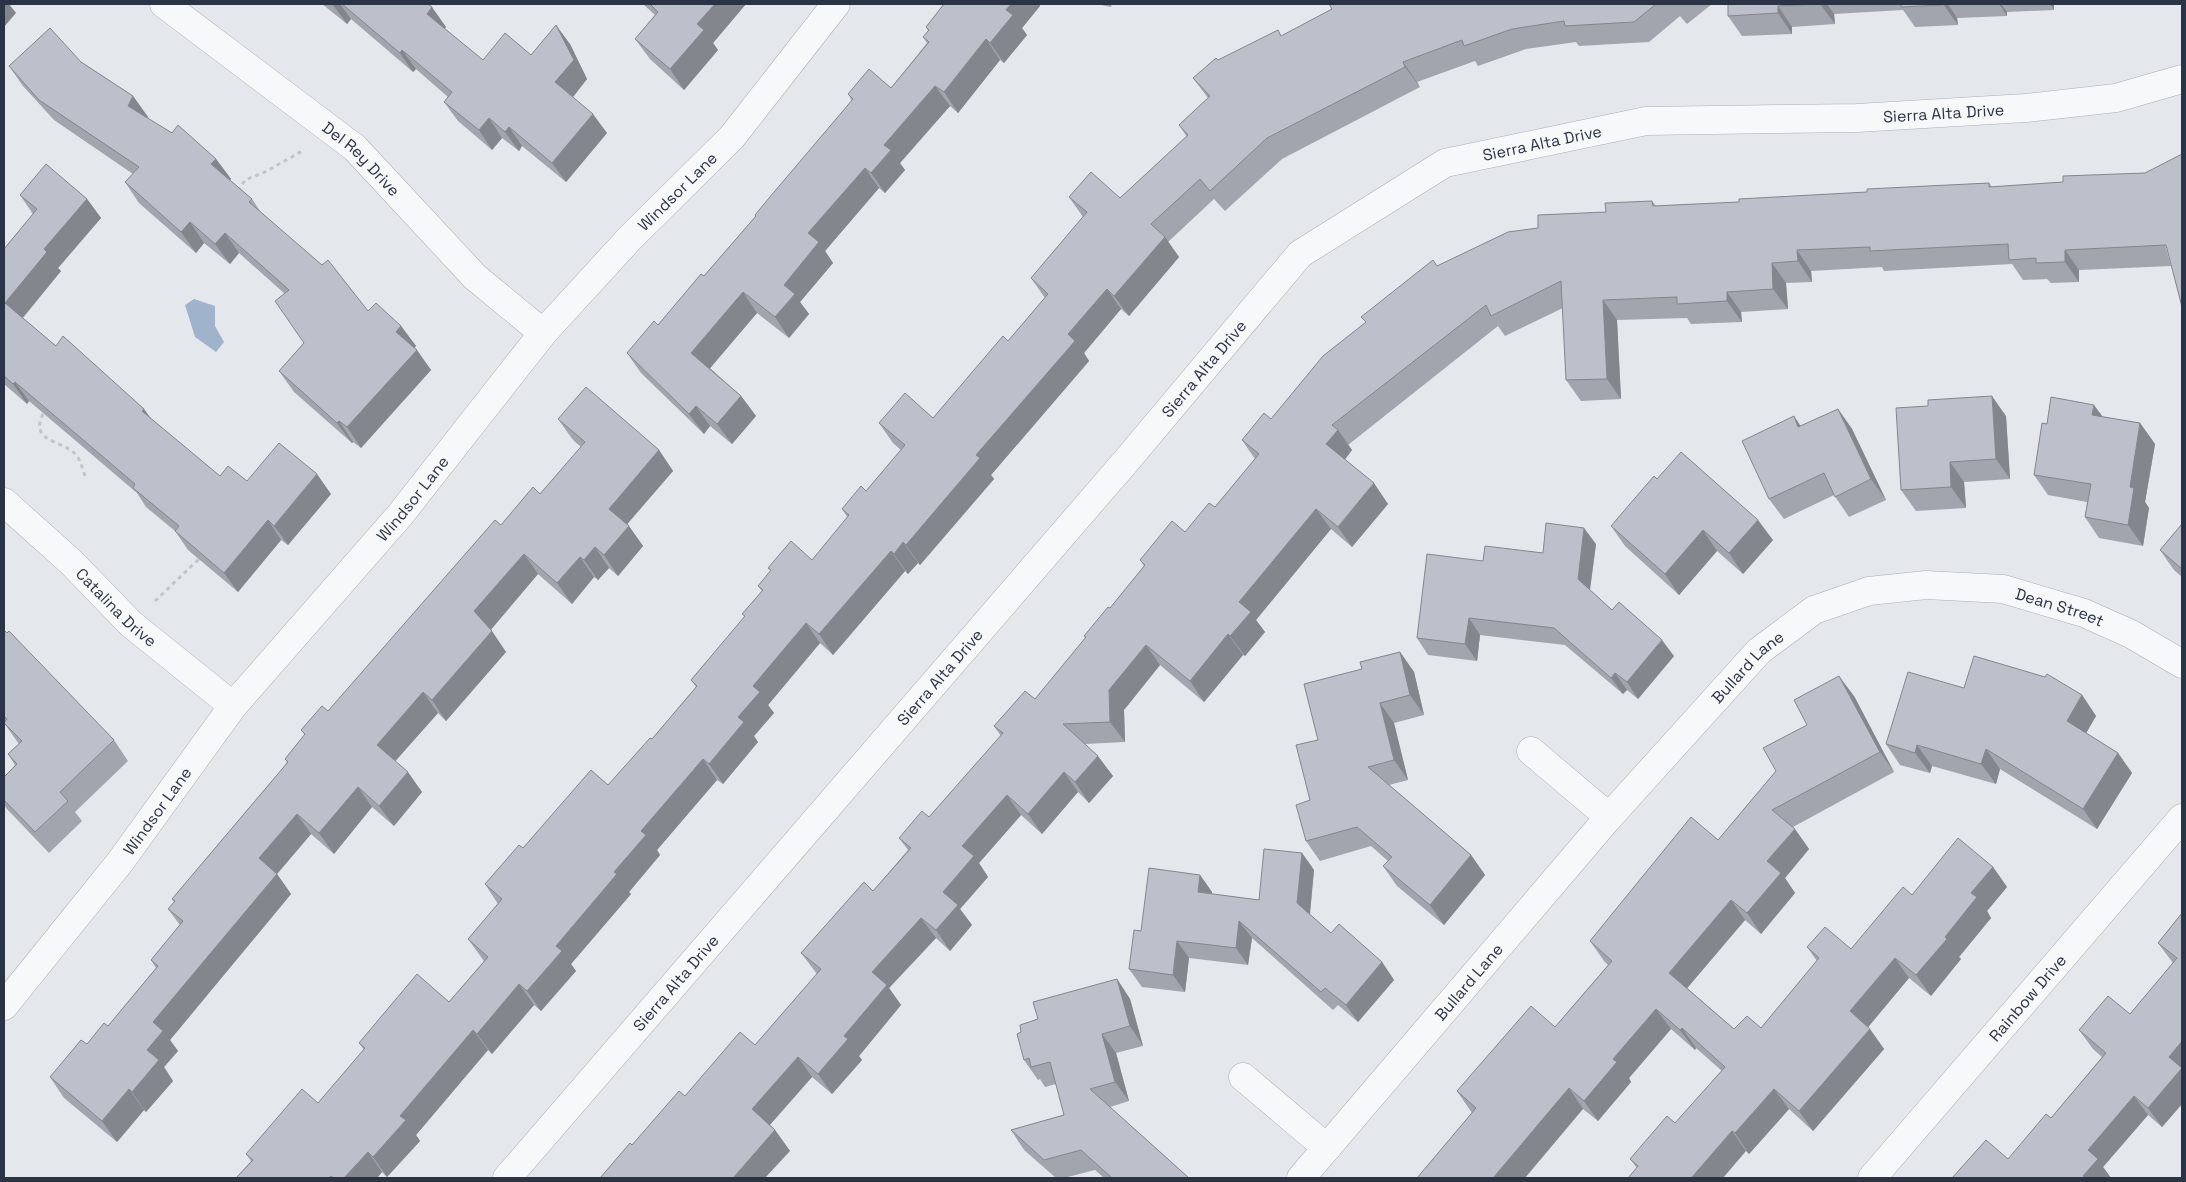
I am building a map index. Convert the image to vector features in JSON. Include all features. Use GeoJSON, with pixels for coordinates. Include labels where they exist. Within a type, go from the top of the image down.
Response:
{"type":"FeatureCollection","features":[{"type":"Feature","properties":{"kind":"street","name":"Del Rey Drive"},"geometry":{"type":"LineString","coordinates":[[164,4],[355,148],[475,276],[543,333]]}},
{"type":"Feature","properties":{"kind":"street","name":"Windsor Lane"},"geometry":{"type":"LineString","coordinates":[[4,1006],[120,862],[233,706],[400,515],[543,333],[630,238],[732,137],[836,4]]}},
{"type":"Feature","properties":{"kind":"street","name":"Sierra Alta Drive"},"geometry":{"type":"LineString","coordinates":[[507,1178],[1120,467],[1300,254],[1445,163],[1646,121],[1857,118],[2026,108],[2116,98],[2182,79]]}},
{"type":"Feature","properties":{"kind":"street","name":"Catalina Drive"},"geometry":{"type":"LineString","coordinates":[[4,502],[71,562],[131,624],[233,706]]}},
{"type":"Feature","properties":{"kind":"street","name":"Dean Street"},"geometry":{"type":"LineString","coordinates":[[1926,585],[2003,589],[2084,613],[2131,634],[2182,664]]}},
{"type":"Feature","properties":{"kind":"street","name":"Bullard Lane"},"geometry":{"type":"LineString","coordinates":[[1301,1178],[1609,817],[1759,651],[1814,610],[1869,591],[1926,585]]}},
{"type":"Feature","properties":{"kind":"street"},"geometry":{"type":"LineString","coordinates":[[1531,751],[1609,817]]}},
{"type":"Feature","properties":{"kind":"street","name":"Rainbow Drive"},"geometry":{"type":"LineString","coordinates":[[1872,1178],[2182,818]]}},
{"type":"Feature","properties":{"kind":"street"},"geometry":{"type":"LineString","coordinates":[[1243,1077],[1327,1148]]}},
{"type":"Feature","properties":{"kind":"path"},"geometry":{"type":"LineString","coordinates":[[236,194],[245,180],[267,171],[303,151],[327,126]]}},
{"type":"Feature","properties":{"kind":"path"},"geometry":{"type":"LineString","coordinates":[[43,414],[40,420],[40,428],[48,440],[74,452],[85,476]]}},
{"type":"Feature","properties":{"kind":"path"},"geometry":{"type":"LineString","coordinates":[[131,624],[199,559]]}},
{"type":"Feature","properties":{"kind":"water"},"geometry":{"type":"Polygon","coordinates":[[[194,299],[215,306],[215,326],[224,342],[216,352],[195,337],[185,305],[194,299]]]}},
{"type":"Feature","properties":{"kind":"building"},"geometry":{"type":"Polygon","coordinates":[[[342,4],[428,4],[432,7],[427,14],[483,60],[505,33],[531,55],[556,25],[574,60],[555,82],[593,114],[552,163],[509,127],[505,132],[489,118],[479,130],[444,102],[452,92],[402,50],[400,53],[342,4]]]}},
{"type":"Feature","properties":{"kind":"building"},"geometry":{"type":"Polygon","coordinates":[[[650,4],[715,4],[697,24],[704,30],[670,69],[635,39],[658,12],[650,4]]]}},
{"type":"Feature","properties":{"kind":"building"},"geometry":{"type":"Polygon","coordinates":[[[944,4],[1011,4],[1006,10],[1013,15],[990,43],[986,39],[944,92],[935,86],[884,145],[891,150],[871,173],[865,168],[808,233],[819,242],[784,285],[795,294],[775,317],[743,292],[691,353],[741,396],[717,424],[696,406],[689,414],[627,353],[654,321],[658,325],[701,274],[704,276],[756,216],[853,99],[848,94],[869,69],[891,88],[929,42],[923,37],[929,30],[926,27],[944,4]]]}},
{"type":"Feature","properties":{"kind":"building"},"geometry":{"type":"Polygon","coordinates":[[[1329,4],[1656,4],[1634,22],[1565,26],[1564,21],[1512,29],[1464,46],[1462,40],[1403,62],[1405,67],[1267,138],[1210,191],[1200,179],[1151,224],[1165,237],[1114,296],[1107,289],[1068,334],[1075,341],[976,455],[980,458],[906,545],[903,542],[894,554],[891,551],[819,634],[806,623],[753,686],[760,692],[738,717],[744,722],[709,764],[703,759],[641,831],[646,835],[614,872],[617,874],[556,946],[562,951],[527,991],[519,984],[477,1034],[473,1030],[400,1116],[406,1120],[373,1157],[368,1152],[344,1178],[334,1178],[331,1176],[329,1178],[236,1178],[253,1160],[246,1154],[302,1089],[318,1103],[365,1048],[359,1043],[417,974],[449,1002],[488,957],[468,939],[502,899],[485,884],[519,845],[523,848],[591,770],[608,785],[650,738],[652,739],[697,686],[691,680],[745,616],[742,614],[763,590],[758,586],[771,570],[768,568],[791,541],[812,560],[849,515],[842,509],[861,486],[866,491],[905,445],[879,423],[905,393],[933,418],[1003,336],[1008,341],[1048,294],[1031,278],[1087,212],[1069,197],[1091,172],[1120,198],[1188,135],[1179,125],[1210,96],[1193,78],[1216,58],[1218,60],[1278,30],[1281,36],[1332,9],[1329,4]]]}},
{"type":"Feature","properties":{"kind":"building"},"geometry":{"type":"Polygon","coordinates":[[[1728,4],[1820,4],[1778,6],[1778,13],[1728,16],[1728,4]]]}},
{"type":"Feature","properties":{"kind":"building"},"geometry":{"type":"Polygon","coordinates":[[[1901,4],[1943,4],[1943,5],[1901,7],[1901,4]]]}},
{"type":"Feature","properties":{"kind":"building"},"geometry":{"type":"Polygon","coordinates":[[[50,28],[81,62],[133,96],[128,106],[172,133],[178,125],[216,159],[211,164],[252,199],[249,202],[322,265],[328,260],[368,311],[376,303],[401,326],[396,332],[417,350],[347,427],[339,421],[337,423],[279,371],[304,343],[275,301],[289,290],[225,233],[215,244],[190,222],[181,232],[125,182],[139,167],[39,100],[9,66],[50,28]]]}},
{"type":"Feature","properties":{"kind":"building"},"geometry":{"type":"Polygon","coordinates":[[[2182,154],[2182,307],[2166,245],[2065,250],[2065,262],[2036,263],[2036,258],[2009,260],[2008,244],[1870,251],[1870,247],[1797,250],[1798,261],[1772,263],[1773,289],[1727,292],[1727,301],[1677,304],[1677,297],[1603,300],[1607,379],[1566,380],[1561,281],[1491,316],[1486,305],[1332,425],[1338,430],[1326,444],[1374,483],[1338,527],[1316,509],[1239,602],[1251,612],[1230,636],[1228,634],[1190,681],[1146,645],[1109,690],[1110,722],[1063,724],[1098,756],[1075,782],[1064,772],[1028,814],[1007,795],[962,846],[974,856],[943,892],[958,905],[936,930],[921,918],[872,972],[887,985],[844,1036],[848,1039],[818,1074],[798,1057],[752,1109],[775,1130],[733,1178],[600,1178],[630,1143],[632,1145],[679,1091],[685,1096],[740,1032],[755,1045],[821,969],[801,953],[864,882],[873,891],[911,848],[899,838],[922,811],[929,817],[1003,733],[994,726],[1025,691],[1035,699],[1086,637],[1084,636],[1145,565],[1140,560],[1172,521],[1185,532],[1209,503],[1215,507],[1259,454],[1242,440],[1264,413],[1271,419],[1323,356],[1366,322],[1361,317],[1433,260],[1437,266],[1508,232],[1538,228],[1538,215],[1606,212],[1605,203],[1652,201],[1653,206],[1739,202],[1739,199],[1867,192],[1867,189],[1989,183],[1989,187],[2063,182],[2063,176],[2145,173],[2182,154]]]}},
{"type":"Feature","properties":{"kind":"building"},"geometry":{"type":"Polygon","coordinates":[[[46,164],[87,199],[44,249],[47,252],[5,303],[56,346],[63,336],[144,409],[142,411],[220,476],[228,466],[247,481],[279,443],[317,474],[274,526],[268,520],[224,573],[175,531],[179,526],[133,488],[135,484],[15,382],[13,384],[4,376],[4,249],[37,209],[20,195],[46,164]]]}},
{"type":"Feature","properties":{"kind":"building"},"geometry":{"type":"Polygon","coordinates":[[[586,387],[659,450],[609,509],[629,526],[604,555],[595,547],[584,560],[580,557],[557,583],[524,554],[474,611],[492,631],[432,700],[423,692],[377,745],[408,772],[379,806],[358,787],[319,833],[297,814],[259,858],[277,874],[153,1022],[163,1031],[147,1050],[159,1060],[132,1092],[129,1089],[102,1121],[50,1077],[81,1040],[87,1044],[104,1023],[108,1026],[158,966],[151,960],[183,921],[168,909],[175,901],[172,899],[288,762],[285,759],[305,734],[301,730],[322,706],[328,711],[495,520],[501,525],[533,487],[540,494],[585,442],[558,419],[586,387]]]}},
{"type":"Feature","properties":{"kind":"building"},"geometry":{"type":"Polygon","coordinates":[[[1992,396],[1996,459],[1950,462],[1951,487],[1901,490],[1896,408],[1928,406],[1928,400],[1992,396]]]}},
{"type":"Feature","properties":{"kind":"building"},"geometry":{"type":"Polygon","coordinates":[[[2051,397],[2094,405],[2092,415],[2140,423],[2130,487],[2134,488],[2128,525],[2085,517],[2091,484],[2034,475],[2042,423],[2047,424],[2051,397]]]}},
{"type":"Feature","properties":{"kind":"building"},"geometry":{"type":"Polygon","coordinates":[[[1838,409],[1871,479],[1835,497],[1824,473],[1769,499],[1742,441],[1794,416],[1798,427],[1838,409]]]}},
{"type":"Feature","properties":{"kind":"building"},"geometry":{"type":"Polygon","coordinates":[[[1681,452],[1758,520],[1729,553],[1703,530],[1665,574],[1611,526],[1654,476],[1657,479],[1681,452]]]}},
{"type":"Feature","properties":{"kind":"building"},"geometry":{"type":"Polygon","coordinates":[[[1546,523],[1584,528],[1578,579],[1612,610],[1619,602],[1662,640],[1627,682],[1615,673],[1611,678],[1554,628],[1469,618],[1465,644],[1417,638],[1427,554],[1483,561],[1485,546],[1543,553],[1546,523]]]}},
{"type":"Feature","properties":{"kind":"building"},"geometry":{"type":"Polygon","coordinates":[[[2182,524],[2182,569],[2160,550],[2182,524]]]}},
{"type":"Feature","properties":{"kind":"building"},"geometry":{"type":"Polygon","coordinates":[[[4,630],[7,633],[9,631],[114,740],[60,792],[68,801],[35,832],[4,800],[4,777],[17,764],[8,754],[22,741],[4,723],[7,719],[4,716],[4,630]]]}},
{"type":"Feature","properties":{"kind":"building"},"geometry":{"type":"Polygon","coordinates":[[[1400,652],[1410,695],[1380,703],[1394,760],[1368,767],[1471,855],[1430,905],[1383,866],[1392,857],[1357,827],[1306,841],[1296,805],[1310,800],[1296,745],[1318,740],[1304,684],[1362,669],[1360,662],[1400,652]]]}},
{"type":"Feature","properties":{"kind":"building"},"geometry":{"type":"Polygon","coordinates":[[[1974,656],[2045,677],[2047,674],[2082,695],[2067,721],[2118,753],[2083,809],[1986,749],[1981,764],[1917,745],[1915,753],[1886,744],[1908,672],[1964,688],[1974,656]]]}},
{"type":"Feature","properties":{"kind":"building"},"geometry":{"type":"Polygon","coordinates":[[[1839,676],[1880,752],[1772,810],[1795,829],[1767,861],[1781,873],[1747,913],[1731,900],[1669,973],[1734,1029],[1747,1016],[1761,1028],[1819,958],[1807,947],[1825,927],[1851,949],[1903,887],[1912,895],[1958,838],[1993,867],[1971,893],[1977,897],[1945,937],[1947,939],[1916,975],[1895,958],[1850,1011],[1870,1029],[1799,1111],[1774,1089],[1735,1133],[1732,1131],[1692,1177],[1694,1178],[1628,1178],[1638,1166],[1630,1159],[1667,1116],[1675,1123],[1725,1067],[1682,1028],[1680,1030],[1656,1009],[1613,1059],[1617,1062],[1584,1101],[1569,1088],[1493,1178],[1417,1178],[1476,1108],[1457,1091],[1531,1006],[1555,1027],[1612,961],[1590,941],[1691,817],[1718,840],[1776,771],[1763,748],[1807,725],[1794,700],[1839,676]]]}},
{"type":"Feature","properties":{"kind":"building"},"geometry":{"type":"Polygon","coordinates":[[[1264,849],[1302,853],[1297,903],[1331,933],[1339,924],[1382,962],[1346,1005],[1325,988],[1321,992],[1239,921],[1236,948],[1177,941],[1173,975],[1129,969],[1134,930],[1141,931],[1149,868],[1200,875],[1198,892],[1259,900],[1264,849]]]}},
{"type":"Feature","properties":{"kind":"building"},"geometry":{"type":"Polygon","coordinates":[[[2182,913],[2182,1041],[2169,1057],[2182,1068],[2148,1108],[2134,1096],[2088,1150],[2098,1159],[2083,1176],[2086,1178],[1952,1178],[1986,1140],[2008,1159],[2046,1114],[2051,1118],[2106,1053],[2079,1030],[2108,996],[2130,1014],[2177,958],[2158,943],[2182,913]]]}},
{"type":"Feature","properties":{"kind":"building"},"geometry":{"type":"Polygon","coordinates":[[[1117,979],[1130,1026],[1102,1034],[1115,1082],[1090,1089],[1189,1178],[1112,1178],[1081,1150],[1044,1160],[1011,1130],[1064,1115],[1050,1062],[1031,1067],[1029,1058],[1024,1060],[1017,1034],[1021,1032],[1020,1025],[1038,1019],[1033,1002],[1117,979]]]}}]}
